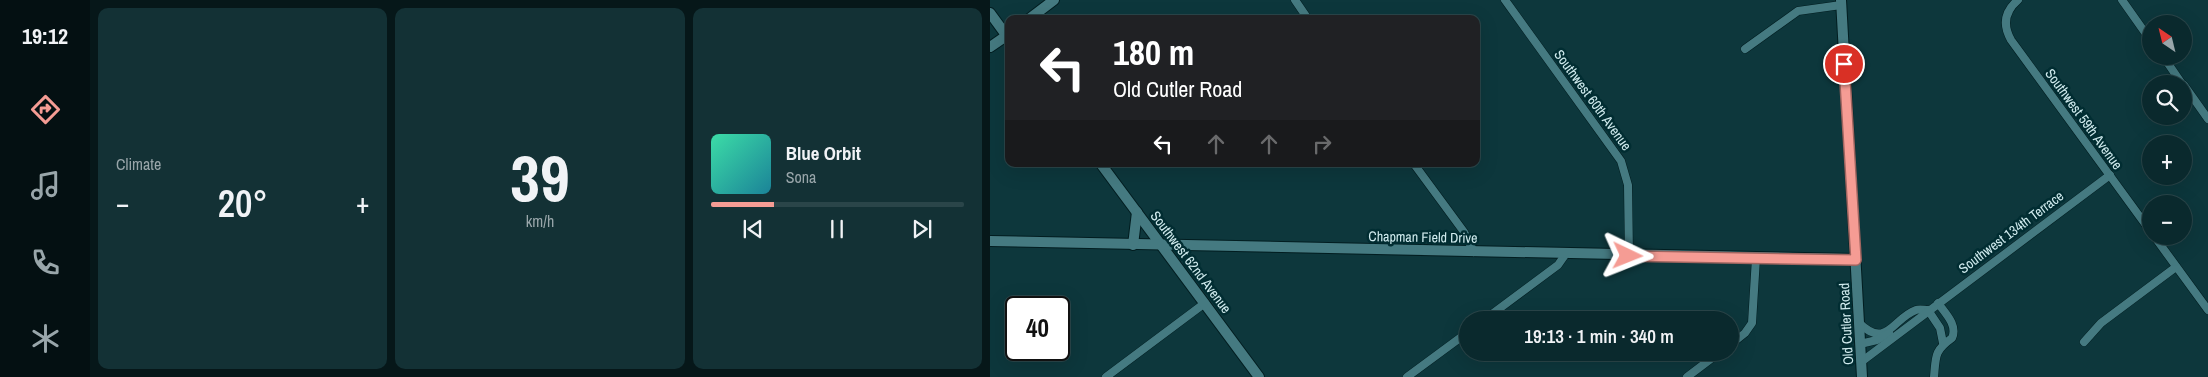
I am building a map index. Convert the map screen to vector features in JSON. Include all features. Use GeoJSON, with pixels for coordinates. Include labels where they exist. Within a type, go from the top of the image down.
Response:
{"type":"FeatureCollection","features":[{"type":"Feature","properties":{"kind":"street"},"geometry":{"type":"LineString","coordinates":[[1034,15],[1054,0]]}},
{"type":"Feature","properties":{"kind":"street"},"geometry":{"type":"LineString","coordinates":[[1294,0],[1305,15]]}},
{"type":"Feature","properties":{"kind":"street","name":"Southwest 60th Avenue"},"geometry":{"type":"LineString","coordinates":[[1505,0],[1621,161],[1628,185],[1628,256]]}},
{"type":"Feature","properties":{"kind":"street","name":"Southwest 59th Avenue"},"geometry":{"type":"LineString","coordinates":[[2018,0],[2005,18],[2006,29],[2011,40],[2142,219]]}},
{"type":"Feature","properties":{"kind":"street"},"geometry":{"type":"LineString","coordinates":[[2122,0],[2142,28]]}},
{"type":"Feature","properties":{"kind":"street"},"geometry":{"type":"LineString","coordinates":[[1745,49],[1798,10],[1841,2]]}},
{"type":"Feature","properties":{"kind":"street","name":"Old Cutler Road"},"geometry":{"type":"LineString","coordinates":[[1841,2],[1862,377]]}},
{"type":"Feature","properties":{"kind":"street"},"geometry":{"type":"LineString","coordinates":[[990,13],[1005,32]]}},
{"type":"Feature","properties":{"kind":"street"},"geometry":{"type":"LineString","coordinates":[[990,47],[1005,38]]}},
{"type":"Feature","properties":{"kind":"street"},"geometry":{"type":"LineString","coordinates":[[2192,97],[2208,119]]}},
{"type":"Feature","properties":{"kind":"street","name":"Southwest 62nd Avenue"},"geometry":{"type":"LineString","coordinates":[[1103,167],[1259,377]]}},
{"type":"Feature","properties":{"kind":"street"},"geometry":{"type":"LineString","coordinates":[[1416,167],[1464,232],[1474,252]]}},
{"type":"Feature","properties":{"kind":"street","name":"Southwest 134th Terrace"},"geometry":{"type":"LineString","coordinates":[[1861,362],[2110,175]]}},
{"type":"Feature","properties":{"kind":"street"},"geometry":{"type":"LineString","coordinates":[[1133,244],[1137,212]]}},
{"type":"Feature","properties":{"kind":"street","name":"Chapman Field Drive"},"geometry":{"type":"LineString","coordinates":[[990,241],[1856,260]]}},
{"type":"Feature","properties":{"kind":"street"},"geometry":{"type":"LineString","coordinates":[[2160,245],[2208,310]]}},
{"type":"Feature","properties":{"kind":"street"},"geometry":{"type":"LineString","coordinates":[[1496,311],[1558,265],[1565,254]]}},
{"type":"Feature","properties":{"kind":"street"},"geometry":{"type":"LineString","coordinates":[[1739,338],[1752,323],[1756,258]]}},
{"type":"Feature","properties":{"kind":"street"},"geometry":{"type":"LineString","coordinates":[[2084,342],[2101,323],[2176,267]]}},
{"type":"Feature","properties":{"kind":"street"},"geometry":{"type":"LineString","coordinates":[[1106,377],[1205,303]]}},
{"type":"Feature","properties":{"kind":"street"},"geometry":{"type":"LineString","coordinates":[[1938,303],[1951,321],[1954,330],[1952,338],[1942,343]]}},
{"type":"Feature","properties":{"kind":"street","name":"Southwest 134th Terrace"},"geometry":{"type":"LineString","coordinates":[[1860,344],[1884,337],[1891,329],[1916,310],[1928,310]]}},
{"type":"Feature","properties":{"kind":"street"},"geometry":{"type":"LineString","coordinates":[[1928,310],[1940,328],[1942,343],[1937,354],[1934,377]]}},
{"type":"Feature","properties":{"kind":"street"},"geometry":{"type":"LineString","coordinates":[[1859,323],[1873,333],[1882,333],[1891,329]]}},
{"type":"Feature","properties":{"kind":"street"},"geometry":{"type":"LineString","coordinates":[[1407,377],[1459,339]]}},
{"type":"Feature","properties":{"kind":"street"},"geometry":{"type":"LineString","coordinates":[[1687,377],[1708,361]]}},
{"type":"Feature","properties":{"kind":"route"},"geometry":{"type":"LineString","coordinates":[[1628,256],[1856,260],[1844,64]]}}]}
